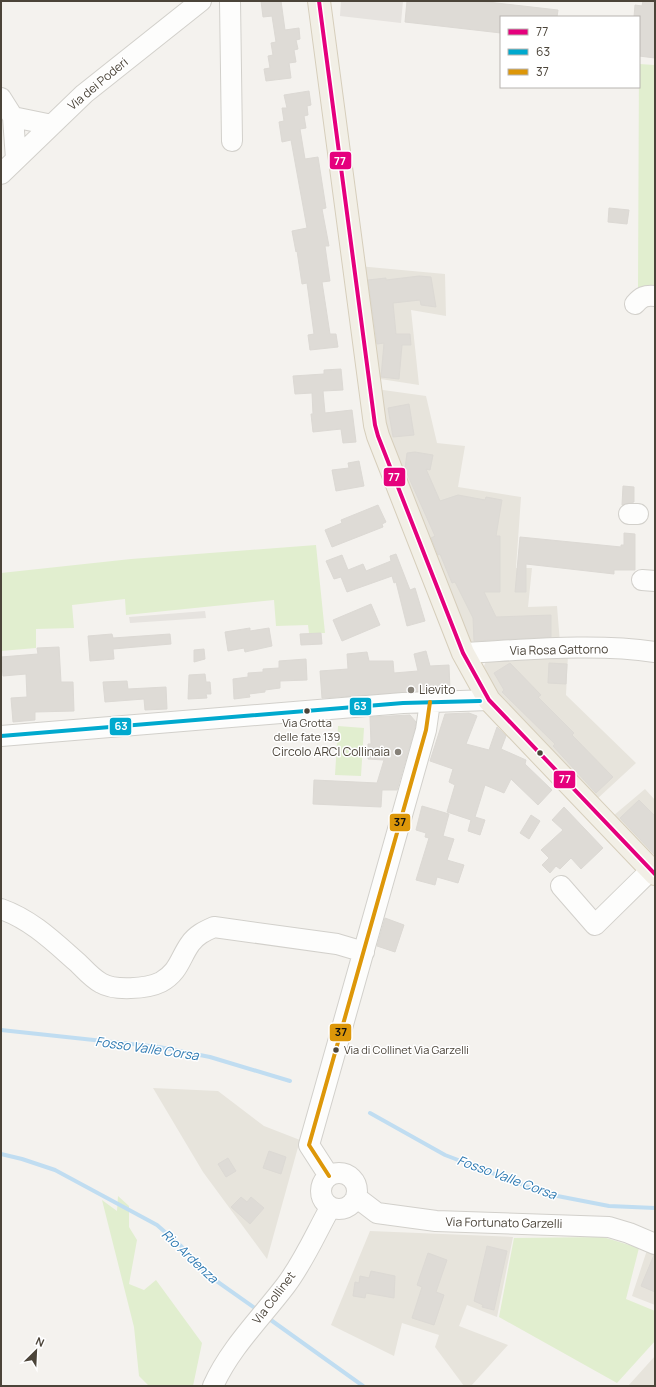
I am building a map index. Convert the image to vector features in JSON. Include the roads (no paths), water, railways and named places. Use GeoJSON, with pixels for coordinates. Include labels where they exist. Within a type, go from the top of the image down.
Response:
{"type":"FeatureCollection","features":[{"type":"Feature","properties":{"kind":"main road"},"geometry":{"type":"LineString","coordinates":[[319,1],[375,425],[463,653],[489,700],[653,872]]}},
{"type":"Feature","properties":{"kind":"street","name":"Via dei Poderi"},"geometry":{"type":"LineString","coordinates":[[1,174],[84,94],[201,1]]}},
{"type":"Feature","properties":{"kind":"street"},"geometry":{"type":"LineString","coordinates":[[230,1],[232,140]]}},
{"type":"Feature","properties":{"kind":"street"},"geometry":{"type":"LineString","coordinates":[[1,98],[13,118],[16,159]]}},
{"type":"Feature","properties":{"kind":"street"},"geometry":{"type":"LineString","coordinates":[[13,118],[52,125]]}},
{"type":"Feature","properties":{"kind":"street"},"geometry":{"type":"LineString","coordinates":[[635,304],[640,298],[648,295],[655,296]]}},
{"type":"Feature","properties":{"kind":"street","name":"Via Rosa Gattorno"},"geometry":{"type":"LineString","coordinates":[[463,653],[567,648],[641,650],[655,652]]}},
{"type":"Feature","properties":{"kind":"street"},"geometry":{"type":"LineString","coordinates":[[1,736],[223,713],[489,700]]}},
{"type":"Feature","properties":{"kind":"street"},"geometry":{"type":"LineString","coordinates":[[329,1176],[309,1144],[426,730],[430,702]]}},
{"type":"Feature","properties":{"kind":"street"},"geometry":{"type":"LineString","coordinates":[[561,886],[595,925],[653,872]]}},
{"type":"Feature","properties":{"kind":"street"},"geometry":{"type":"LineString","coordinates":[[1,909],[15,914],[39,928],[102,984],[118,987],[142,988],[161,982],[179,966],[190,944],[201,933],[214,927],[337,944],[364,952]]}},
{"type":"Feature","properties":{"kind":"street"},"geometry":{"type":"LineString","coordinates":[[340,1173],[350,1177],[356,1186],[356,1197],[348,1207],[342,1209],[330,1208],[321,1195],[322,1184],[329,1176],[340,1173]]}},
{"type":"Feature","properties":{"kind":"street","name":"Via Fortunato Garzelli"},"geometry":{"type":"LineString","coordinates":[[356,1197],[377,1213],[388,1215],[436,1221],[608,1227],[629,1233],[655,1244]]}},
{"type":"Feature","properties":{"kind":"street","name":"Via Collinet"},"geometry":{"type":"LineString","coordinates":[[213,1386],[220,1369],[287,1284],[330,1208]]}},
{"type":"Feature","properties":{"kind":"waterway","name":"Fosso Valle Corsa"},"geometry":{"type":"LineString","coordinates":[[1,1030],[159,1047],[210,1057],[290,1081]]}},
{"type":"Feature","properties":{"kind":"waterway","name":"Fosso Valle Corsa"},"geometry":{"type":"LineString","coordinates":[[370,1113],[445,1155],[547,1194],[609,1206],[655,1208]]}},
{"type":"Feature","properties":{"kind":"waterway","name":"Rio Ardenza"},"geometry":{"type":"LineString","coordinates":[[1,1154],[55,1170],[157,1225],[181,1246],[208,1275],[259,1311]]}},
{"type":"Feature","properties":{"kind":"waterway","name":"Rio Ardenza"},"geometry":{"type":"LineString","coordinates":[[268,1318],[363,1386]]}},
{"type":"Feature","properties":{"kind":"place","name":"Lievito"},"geometry":{"type":"Point","coordinates":[411,690]}},
{"type":"Feature","properties":{"kind":"place","name":"Via Grotta delle fate 139"},"geometry":{"type":"Point","coordinates":[307,711]}},
{"type":"Feature","properties":{"kind":"place","name":"Circolo ARCI Collinaia"},"geometry":{"type":"Point","coordinates":[398,752]}},
{"type":"Feature","properties":{"kind":"place","name":"Via di Collinet Via Garzelli"},"geometry":{"type":"Point","coordinates":[336,1050]}}]}
